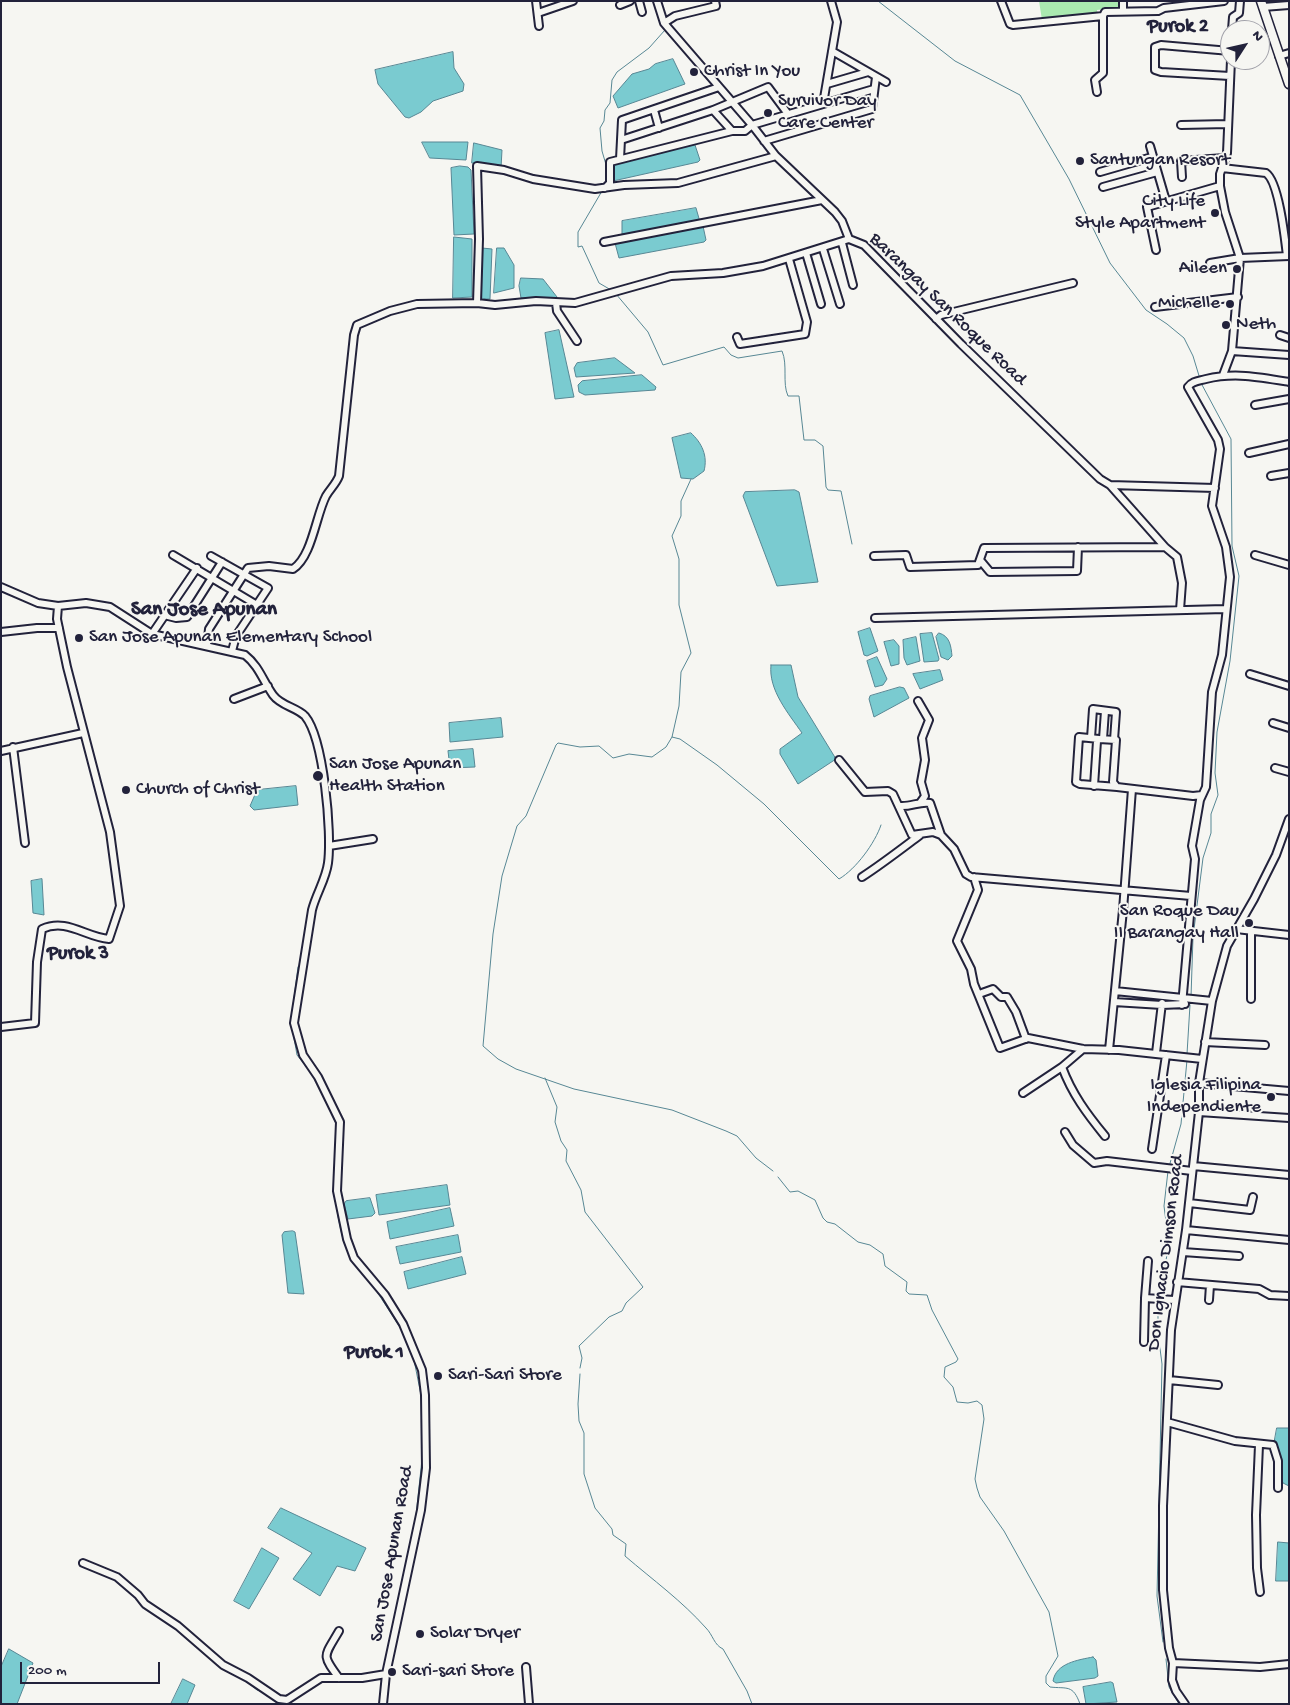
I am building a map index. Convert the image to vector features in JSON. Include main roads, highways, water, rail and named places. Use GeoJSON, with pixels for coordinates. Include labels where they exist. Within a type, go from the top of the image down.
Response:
{"type":"FeatureCollection","features":[{"type":"Feature","properties":{"kind":"main road"},"geometry":{"type":"LineString","coordinates":[[1262,4],[1289,84]]}},
{"type":"Feature","properties":{"kind":"water"},"geometry":{"type":"Polygon","coordinates":[[[453,52],[454,68],[464,84],[463,91],[433,101],[421,112],[409,118],[405,117],[378,84],[375,70],[453,52]]]}},
{"type":"Feature","properties":{"kind":"water"},"geometry":{"type":"Polygon","coordinates":[[[673,59],[685,84],[618,108],[613,96],[632,74],[673,59]]]}},
{"type":"Feature","properties":{"kind":"water"},"geometry":{"type":"Polygon","coordinates":[[[422,142],[468,142],[466,160],[430,158],[422,142]]]}},
{"type":"Feature","properties":{"kind":"water"},"geometry":{"type":"Polygon","coordinates":[[[474,143],[502,150],[501,168],[472,163],[474,143]]]}},
{"type":"Feature","properties":{"kind":"water"},"geometry":{"type":"Polygon","coordinates":[[[695,145],[700,160],[698,162],[613,181],[612,171],[615,164],[695,145]]]}},
{"type":"Feature","properties":{"kind":"water"},"geometry":{"type":"Polygon","coordinates":[[[468,167],[471,170],[474,234],[454,235],[451,168],[468,167]]]}},
{"type":"Feature","properties":{"kind":"water"},"geometry":{"type":"Polygon","coordinates":[[[696,208],[700,222],[622,236],[622,221],[696,208]]]}},
{"type":"Feature","properties":{"kind":"water"},"geometry":{"type":"Polygon","coordinates":[[[703,226],[706,240],[704,242],[619,258],[615,243],[703,226]]]}},
{"type":"Feature","properties":{"kind":"water"},"geometry":{"type":"Polygon","coordinates":[[[454,237],[472,239],[472,297],[453,298],[454,237]]]}},
{"type":"Feature","properties":{"kind":"water"},"geometry":{"type":"Polygon","coordinates":[[[482,248],[492,249],[490,299],[480,299],[482,248]]]}},
{"type":"Feature","properties":{"kind":"water"},"geometry":{"type":"Polygon","coordinates":[[[497,248],[504,248],[514,265],[514,288],[494,293],[497,248]]]}},
{"type":"Feature","properties":{"kind":"water"},"geometry":{"type":"Polygon","coordinates":[[[521,278],[543,279],[557,297],[555,300],[521,298],[519,286],[521,278]]]}},
{"type":"Feature","properties":{"kind":"water"},"geometry":{"type":"Polygon","coordinates":[[[559,330],[574,397],[555,399],[545,333],[559,330]]]}},
{"type":"Feature","properties":{"kind":"water"},"geometry":{"type":"Polygon","coordinates":[[[615,358],[635,373],[576,377],[574,368],[577,363],[615,358]]]}},
{"type":"Feature","properties":{"kind":"water"},"geometry":{"type":"Polygon","coordinates":[[[642,375],[656,387],[655,390],[585,395],[579,392],[578,385],[582,381],[642,375]]]}},
{"type":"Feature","properties":{"kind":"water"},"geometry":{"type":"Polygon","coordinates":[[[691,433],[698,441],[705,455],[704,471],[693,479],[681,478],[672,438],[691,433]]]}},
{"type":"Feature","properties":{"kind":"water"},"geometry":{"type":"Polygon","coordinates":[[[795,490],[799,492],[818,582],[777,586],[743,496],[745,492],[795,490]]]}},
{"type":"Feature","properties":{"kind":"water"},"geometry":{"type":"Polygon","coordinates":[[[870,628],[878,651],[867,656],[864,655],[858,632],[870,628]]]}},
{"type":"Feature","properties":{"kind":"water"},"geometry":{"type":"Polygon","coordinates":[[[932,633],[939,659],[938,661],[924,662],[920,634],[932,633]]]}},
{"type":"Feature","properties":{"kind":"water"},"geometry":{"type":"Polygon","coordinates":[[[939,633],[946,636],[950,645],[952,656],[948,660],[941,657],[936,637],[939,633]]]}},
{"type":"Feature","properties":{"kind":"water"},"geometry":{"type":"Polygon","coordinates":[[[916,637],[920,661],[907,665],[904,658],[903,640],[916,637]]]}},
{"type":"Feature","properties":{"kind":"water"},"geometry":{"type":"Polygon","coordinates":[[[894,640],[899,646],[899,664],[891,666],[884,642],[894,640]]]}},
{"type":"Feature","properties":{"kind":"water"},"geometry":{"type":"Polygon","coordinates":[[[877,657],[887,679],[883,685],[875,687],[867,661],[877,657]]]}},
{"type":"Feature","properties":{"kind":"water"},"geometry":{"type":"Polygon","coordinates":[[[771,665],[791,665],[798,697],[836,759],[798,784],[780,754],[780,749],[802,733],[780,701],[773,684],[771,665]]]}},
{"type":"Feature","properties":{"kind":"water"},"geometry":{"type":"Polygon","coordinates":[[[940,670],[943,680],[920,689],[913,674],[940,670]]]}},
{"type":"Feature","properties":{"kind":"water"},"geometry":{"type":"Polygon","coordinates":[[[900,687],[904,688],[909,698],[874,717],[869,699],[870,696],[900,687]]]}},
{"type":"Feature","properties":{"kind":"water"},"geometry":{"type":"Polygon","coordinates":[[[501,718],[503,737],[450,742],[449,723],[501,718]]]}},
{"type":"Feature","properties":{"kind":"water"},"geometry":{"type":"Polygon","coordinates":[[[473,749],[475,767],[450,768],[448,751],[473,749]]]}},
{"type":"Feature","properties":{"kind":"water"},"geometry":{"type":"Polygon","coordinates":[[[296,786],[298,805],[254,810],[250,806],[257,790],[296,786]]]}},
{"type":"Feature","properties":{"kind":"water"},"geometry":{"type":"Polygon","coordinates":[[[42,879],[44,915],[33,913],[31,881],[42,879]]]}},
{"type":"Feature","properties":{"kind":"water"},"geometry":{"type":"Polygon","coordinates":[[[447,1185],[450,1205],[379,1215],[376,1195],[447,1185]]]}},
{"type":"Feature","properties":{"kind":"water"},"geometry":{"type":"Polygon","coordinates":[[[370,1198],[375,1213],[372,1216],[348,1219],[344,1204],[346,1201],[370,1198]]]}},
{"type":"Feature","properties":{"kind":"water"},"geometry":{"type":"Polygon","coordinates":[[[450,1208],[454,1226],[390,1239],[387,1222],[450,1208]]]}},
{"type":"Feature","properties":{"kind":"water"},"geometry":{"type":"Polygon","coordinates":[[[284,1232],[295,1232],[304,1294],[288,1293],[282,1235],[284,1232]]]}},
{"type":"Feature","properties":{"kind":"water"},"geometry":{"type":"Polygon","coordinates":[[[458,1235],[461,1252],[400,1264],[396,1247],[458,1235]]]}},
{"type":"Feature","properties":{"kind":"water"},"geometry":{"type":"Polygon","coordinates":[[[462,1257],[466,1274],[408,1289],[404,1272],[462,1257]]]}},
{"type":"Feature","properties":{"kind":"water"},"geometry":{"type":"Polygon","coordinates":[[[1277,1428],[1289,1428],[1289,1486],[1283,1483],[1281,1478],[1279,1453],[1274,1444],[1277,1428]]]}},
{"type":"Feature","properties":{"kind":"water"},"geometry":{"type":"Polygon","coordinates":[[[281,1508],[366,1548],[355,1571],[337,1566],[320,1596],[293,1579],[312,1553],[268,1528],[281,1508]]]}},
{"type":"Feature","properties":{"kind":"water"},"geometry":{"type":"Polygon","coordinates":[[[1278,1542],[1289,1543],[1289,1581],[1276,1581],[1278,1542]]]}},
{"type":"Feature","properties":{"kind":"water"},"geometry":{"type":"Polygon","coordinates":[[[262,1548],[279,1558],[249,1609],[234,1601],[262,1548]]]}},
{"type":"Feature","properties":{"kind":"water"},"geometry":{"type":"Polygon","coordinates":[[[9,1649],[33,1663],[17,1704],[1,1704],[1,1667],[9,1649]]]}},
{"type":"Feature","properties":{"kind":"water"},"geometry":{"type":"Polygon","coordinates":[[[1093,1657],[1096,1660],[1098,1676],[1095,1678],[1056,1683],[1053,1681],[1058,1670],[1068,1663],[1093,1657]]]}},
{"type":"Feature","properties":{"kind":"water"},"geometry":{"type":"Polygon","coordinates":[[[183,1679],[195,1685],[187,1704],[171,1704],[183,1679]]]}},
{"type":"Feature","properties":{"kind":"water"},"geometry":{"type":"Polygon","coordinates":[[[1113,1683],[1117,1702],[1086,1704],[1083,1687],[1113,1683]]]}},
{"type":"Feature","properties":{"kind":"waterway"},"geometry":{"type":"LineString","coordinates":[[878,1],[955,61],[1020,95],[1069,179],[1110,263],[1146,310],[1184,338],[1193,356],[1200,379]]}},
{"type":"Feature","properties":{"kind":"waterway"},"geometry":{"type":"LineString","coordinates":[[607,168],[602,151],[600,128],[604,121],[605,110],[610,103],[612,80],[617,72],[649,48],[665,30]]}},
{"type":"Feature","properties":{"kind":"waterway"},"geometry":{"type":"LineString","coordinates":[[602,191],[578,232],[578,247],[582,246],[599,283],[611,290]]}},
{"type":"Feature","properties":{"kind":"waterway"},"geometry":{"type":"LineString","coordinates":[[616,294],[648,332],[663,365],[724,347],[731,355],[738,358],[782,351],[785,362],[786,391],[788,396],[799,396],[804,440],[815,440],[823,446],[826,487],[828,490],[841,491],[852,544]]}},
{"type":"Feature","properties":{"kind":"waterway"},"geometry":{"type":"LineString","coordinates":[[1191,997],[1193,937],[1203,858],[1211,833],[1211,814],[1218,795],[1215,773],[1217,732],[1230,661],[1239,576],[1232,546],[1231,439],[1201,383]]}},
{"type":"Feature","properties":{"kind":"waterway"},"geometry":{"type":"LineString","coordinates":[[691,479],[681,501],[681,516],[672,536],[679,559],[679,605],[691,653],[681,672],[679,706],[672,737],[680,739],[717,765],[764,804],[839,879],[852,869],[864,855],[881,825]]}},
{"type":"Feature","properties":{"kind":"waterway"},"geometry":{"type":"LineString","coordinates":[[672,737],[666,747],[652,757],[629,754],[613,758],[599,746],[580,747],[558,743],[556,745],[526,816],[517,826],[502,876],[493,934],[483,1046],[498,1059],[516,1069],[574,1089],[672,1110],[726,1131],[737,1136],[756,1158],[773,1171]]}},
{"type":"Feature","properties":{"kind":"waterway"},"geometry":{"type":"LineString","coordinates":[[298,967],[291,1021],[297,1055],[312,1074]]}},
{"type":"Feature","properties":{"kind":"waterway"},"geometry":{"type":"LineString","coordinates":[[1187,1054],[1190,1005]]}},
{"type":"Feature","properties":{"kind":"waterway"},"geometry":{"type":"LineString","coordinates":[[1169,1167],[1181,1124],[1187,1060]]}},
{"type":"Feature","properties":{"kind":"waterway"},"geometry":{"type":"LineString","coordinates":[[545,1078],[557,1107],[555,1122],[561,1141],[567,1150],[566,1161],[581,1190],[585,1212],[643,1287],[626,1303],[622,1311],[609,1317],[579,1346],[582,1358],[580,1368]]}},
{"type":"Feature","properties":{"kind":"waterway"},"geometry":{"type":"LineString","coordinates":[[326,1100],[337,1126]]}},
{"type":"Feature","properties":{"kind":"waterway"},"geometry":{"type":"LineString","coordinates":[[336,1142],[335,1193],[344,1243]]}},
{"type":"Feature","properties":{"kind":"waterway"},"geometry":{"type":"LineString","coordinates":[[1159,1295],[1169,1245],[1164,1206],[1168,1171]]}},
{"type":"Feature","properties":{"kind":"waterway"},"geometry":{"type":"LineString","coordinates":[[778,1177],[790,1192],[798,1191],[815,1200],[823,1218],[827,1222],[835,1224],[858,1242],[870,1245],[883,1254],[885,1266],[907,1282],[906,1291],[909,1294],[927,1295],[932,1310],[958,1359],[956,1362],[945,1367],[944,1377],[953,1387],[957,1402],[968,1403],[977,1401],[982,1405],[984,1419],[975,1479],[980,1497],[1004,1531],[1049,1612],[1058,1656],[1046,1676],[1046,1683],[1050,1687],[1072,1690],[1080,1704]]}},
{"type":"Feature","properties":{"kind":"waterway"},"geometry":{"type":"LineString","coordinates":[[372,1284],[401,1329]]}},
{"type":"Feature","properties":{"kind":"waterway"},"geometry":{"type":"LineString","coordinates":[[1158,1306],[1158,1333],[1162,1364],[1157,1596],[1163,1642]]}},
{"type":"Feature","properties":{"kind":"waterway"},"geometry":{"type":"LineString","coordinates":[[414,1360],[422,1400]]}},
{"type":"Feature","properties":{"kind":"waterway"},"geometry":{"type":"LineString","coordinates":[[580,1374],[578,1404],[579,1421],[584,1433],[584,1474],[595,1508],[612,1529],[613,1535],[626,1544],[625,1556],[697,1618],[723,1649],[747,1691],[752,1704]]}},
{"type":"Feature","properties":{"kind":"waterway"},"geometry":{"type":"LineString","coordinates":[[415,1525],[422,1459],[422,1412]]}},
{"type":"Feature","properties":{"kind":"waterway"},"geometry":{"type":"LineString","coordinates":[[144,1607],[167,1622]]}},
{"type":"Feature","properties":{"kind":"waterway"},"geometry":{"type":"LineString","coordinates":[[384,1666],[394,1621]]}},
{"type":"Feature","properties":{"kind":"waterway"},"geometry":{"type":"LineString","coordinates":[[186,1637],[192,1643]]}},
{"type":"Feature","properties":{"kind":"waterway"},"geometry":{"type":"LineString","coordinates":[[1166,1659],[1169,1687],[1179,1704]]}},
{"type":"Feature","properties":{"kind":"waterway"},"geometry":{"type":"LineString","coordinates":[[381,1692],[383,1676]]}},
{"type":"Feature","properties":{"kind":"waterway"},"geometry":{"type":"LineString","coordinates":[[242,1678],[257,1690],[263,1692]]}},
{"type":"Feature","properties":{"kind":"place","name":"Christ In You"},"geometry":{"type":"Point","coordinates":[694,72]}},
{"type":"Feature","properties":{"kind":"place","name":"Survivor Day Care Center"},"geometry":{"type":"Point","coordinates":[768,113]}},
{"type":"Feature","properties":{"kind":"place","name":"Santungan Resort"},"geometry":{"type":"Point","coordinates":[1080,161]}},
{"type":"Feature","properties":{"kind":"place","name":"City Life Style Apartment"},"geometry":{"type":"Point","coordinates":[1215,213]}},
{"type":"Feature","properties":{"kind":"place","name":"Aileen"},"geometry":{"type":"Point","coordinates":[1237,269]}},
{"type":"Feature","properties":{"kind":"place","name":"Michelle"},"geometry":{"type":"Point","coordinates":[1230,304]}},
{"type":"Feature","properties":{"kind":"place","name":"Neth"},"geometry":{"type":"Point","coordinates":[1226,325]}},
{"type":"Feature","properties":{"kind":"place","name":"San Jose Apunan Elementary School"},"geometry":{"type":"Point","coordinates":[79,638]}},
{"type":"Feature","properties":{"kind":"place","name":"San Jose Apunan Health Station"},"geometry":{"type":"Point","coordinates":[318,776]}},
{"type":"Feature","properties":{"kind":"place","name":"Church of Christ"},"geometry":{"type":"Point","coordinates":[126,790]}},
{"type":"Feature","properties":{"kind":"place","name":"San Roque Dau II Barangay Hall"},"geometry":{"type":"Point","coordinates":[1249,923]}},
{"type":"Feature","properties":{"kind":"place","name":"Iglesia Filipina Independiente"},"geometry":{"type":"Point","coordinates":[1271,1097]}},
{"type":"Feature","properties":{"kind":"place","name":"Sari-Sari Store"},"geometry":{"type":"Point","coordinates":[438,1376]}},
{"type":"Feature","properties":{"kind":"place","name":"Solar Dryer"},"geometry":{"type":"Point","coordinates":[420,1634]}},
{"type":"Feature","properties":{"kind":"place","name":"Sari-sari Store"},"geometry":{"type":"Point","coordinates":[392,1672]}},
{"type":"Feature","properties":{"kind":"district","name":"Purok 2"},"geometry":{"type":"Point","coordinates":[1178,28]}},
{"type":"Feature","properties":{"kind":"district","name":"San Jose Apunan"},"geometry":{"type":"Point","coordinates":[204,611]}},
{"type":"Feature","properties":{"kind":"district","name":"Purok 3"},"geometry":{"type":"Point","coordinates":[78,955]}},
{"type":"Feature","properties":{"kind":"district","name":"Purok 1"},"geometry":{"type":"Point","coordinates":[374,1354]}}]}
